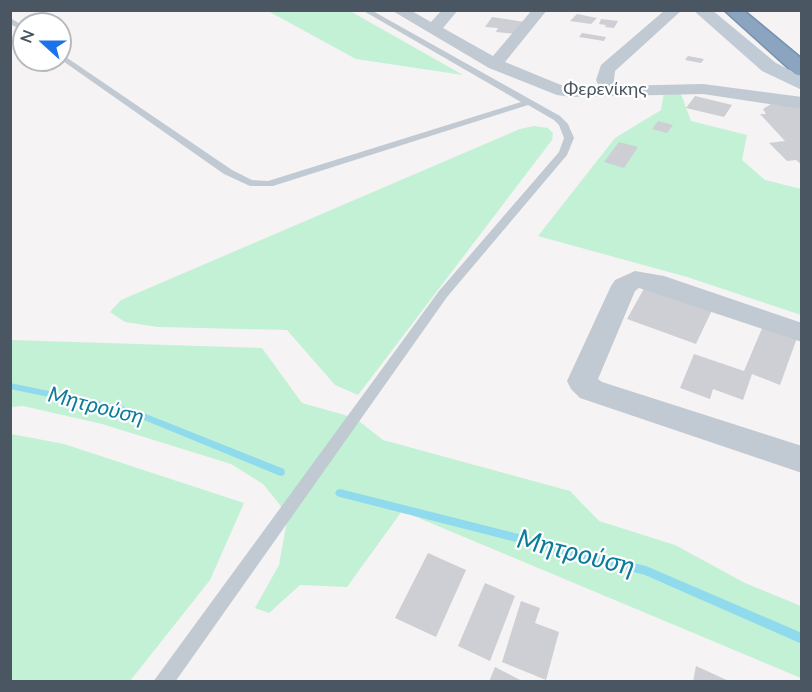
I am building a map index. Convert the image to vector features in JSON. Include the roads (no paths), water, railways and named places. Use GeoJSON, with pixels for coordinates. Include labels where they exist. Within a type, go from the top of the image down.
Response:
{"type":"FeatureCollection","features":[{"type":"Feature","properties":{"kind":"highway"},"geometry":{"type":"LineString","coordinates":[[732,10],[801,70]]}},
{"type":"Feature","properties":{"kind":"street","name":"Φερενίκης"},"geometry":{"type":"LineString","coordinates":[[398,10],[495,64],[557,90],[703,89],[799,96]]}},
{"type":"Feature","properties":{"kind":"street"},"geometry":{"type":"LineString","coordinates":[[432,30],[451,10]]}},
{"type":"Feature","properties":{"kind":"street"},"geometry":{"type":"LineString","coordinates":[[495,64],[540,10]]}},
{"type":"Feature","properties":{"kind":"street"},"geometry":{"type":"LineString","coordinates":[[611,91],[605,80],[607,69],[675,10]]}},
{"type":"Feature","properties":{"kind":"street"},"geometry":{"type":"LineString","coordinates":[[701,10],[769,67],[799,96]]}},
{"type":"Feature","properties":{"kind":"street"},"geometry":{"type":"LineString","coordinates":[[801,333],[655,282],[635,279],[624,286],[582,381],[591,390],[801,460]]}},
{"type":"Feature","properties":{"kind":"lane"},"geometry":{"type":"LineString","coordinates":[[163,681],[443,294],[564,153],[569,138],[563,124],[529,102],[365,10]]}},
{"type":"Feature","properties":{"kind":"lane"},"geometry":{"type":"LineString","coordinates":[[72,63],[228,172],[250,183],[261,184],[281,181],[529,102]]}},
{"type":"Feature","properties":{"kind":"waterway","name":"Μητρούση"},"geometry":{"type":"LineString","coordinates":[[10,386],[128,410],[281,472]]}},
{"type":"Feature","properties":{"kind":"waterway","name":"Μητρούση"},"geometry":{"type":"LineString","coordinates":[[340,493],[646,571],[802,639]]}}]}
